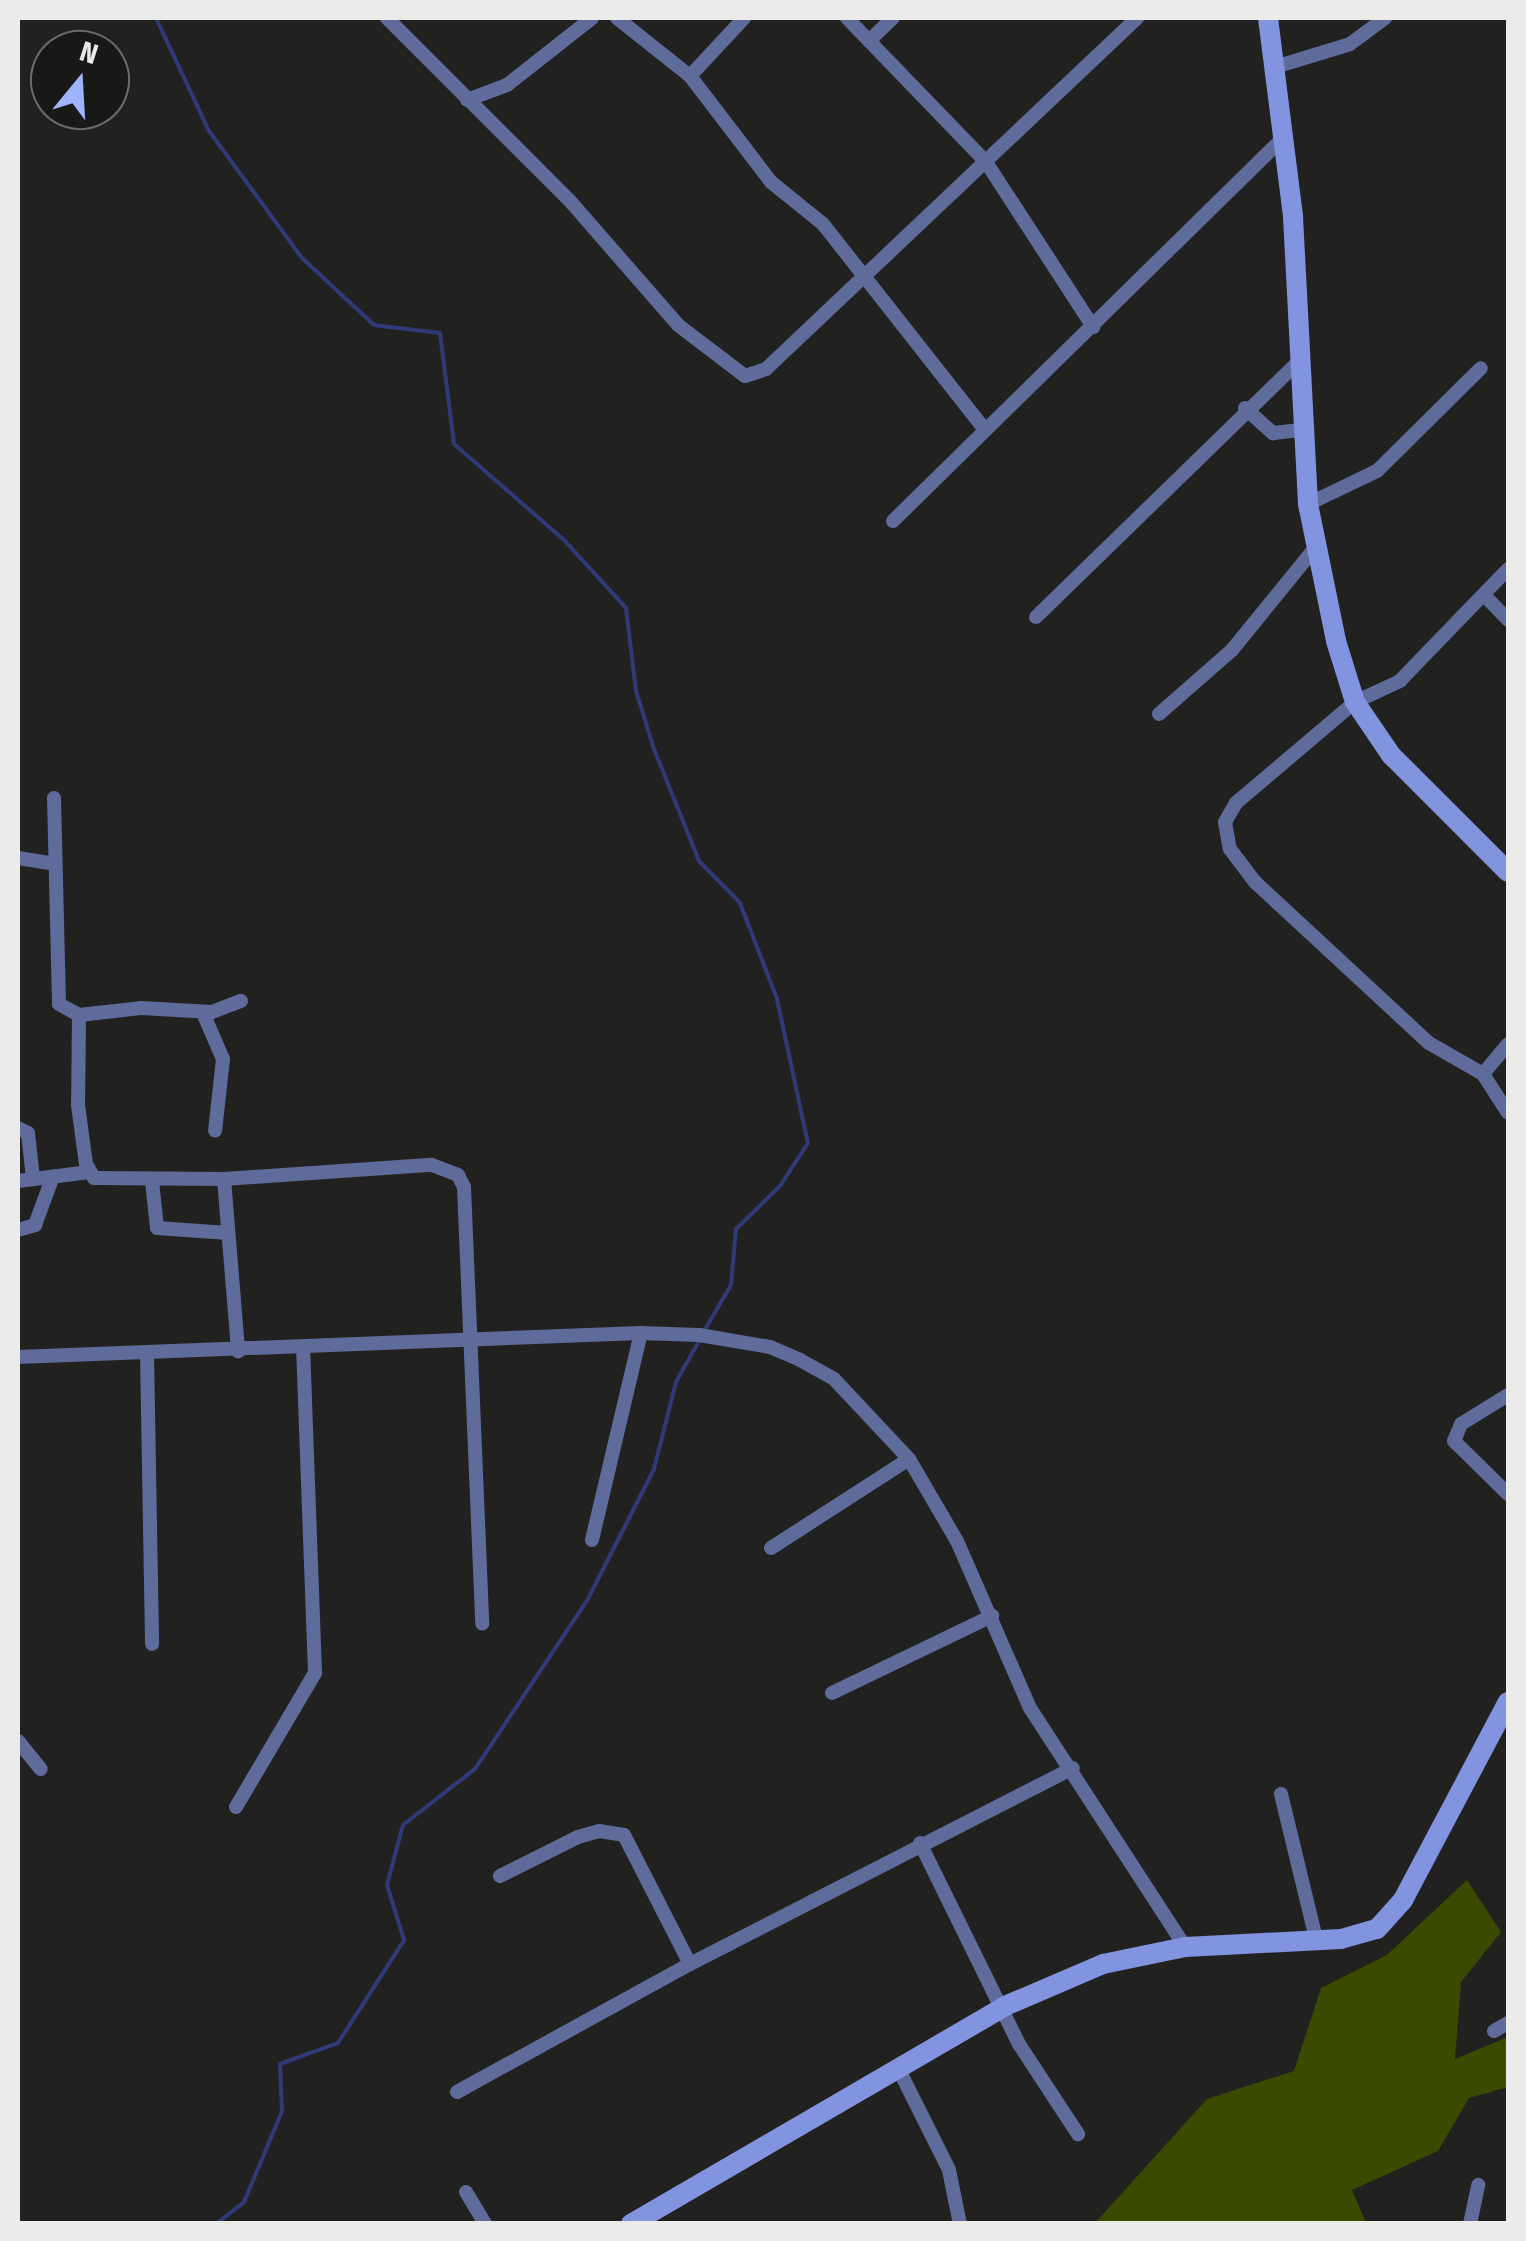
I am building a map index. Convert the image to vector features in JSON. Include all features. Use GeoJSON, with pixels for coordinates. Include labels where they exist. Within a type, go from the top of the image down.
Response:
{"type":"FeatureCollection","features":[{"type":"Feature","properties":{"kind":"street"},"geometry":{"type":"LineString","coordinates":[[386,18],[570,201],[678,325],[730,370],[745,376],[766,369],[1138,18]]}},
{"type":"Feature","properties":{"kind":"street"},"geometry":{"type":"LineString","coordinates":[[467,100],[507,85],[592,18]]}},
{"type":"Feature","properties":{"kind":"street"},"geometry":{"type":"LineString","coordinates":[[617,18],[690,76],[772,182],[823,224],[985,430]]}},
{"type":"Feature","properties":{"kind":"street"},"geometry":{"type":"LineString","coordinates":[[690,76],[744,18]]}},
{"type":"Feature","properties":{"kind":"street"},"geometry":{"type":"LineString","coordinates":[[847,18],[986,162],[1093,327]]}},
{"type":"Feature","properties":{"kind":"street"},"geometry":{"type":"LineString","coordinates":[[869,41],[893,18]]}},
{"type":"Feature","properties":{"kind":"street"},"geometry":{"type":"LineString","coordinates":[[1268,18],[1276,66],[1301,359],[1308,504],[1315,548],[1356,702],[1438,809],[1508,872]]}},
{"type":"Feature","properties":{"kind":"street"},"geometry":{"type":"LineString","coordinates":[[1276,66],[1360,40],[1385,18]]}},
{"type":"Feature","properties":{"kind":"street"},"geometry":{"type":"LineString","coordinates":[[893,521],[1282,139]]}},
{"type":"Feature","properties":{"kind":"street"},"geometry":{"type":"LineString","coordinates":[[1036,618],[1245,408],[1301,359]]}},
{"type":"Feature","properties":{"kind":"street"},"geometry":{"type":"LineString","coordinates":[[1308,504],[1377,471],[1482,368]]}},
{"type":"Feature","properties":{"kind":"street"},"geometry":{"type":"LineString","coordinates":[[1245,408],[1273,433],[1304,430]]}},
{"type":"Feature","properties":{"kind":"street"},"geometry":{"type":"LineString","coordinates":[[1158,714],[1232,650],[1315,548]]}},
{"type":"Feature","properties":{"kind":"street"},"geometry":{"type":"LineString","coordinates":[[1508,569],[1400,681],[1356,702],[1236,803],[1225,822],[1230,849],[1256,882],[1428,1043],[1483,1074],[1508,1113]]}},
{"type":"Feature","properties":{"kind":"street"},"geometry":{"type":"LineString","coordinates":[[1484,596],[1508,620]]}},
{"type":"Feature","properties":{"kind":"street"},"geometry":{"type":"LineString","coordinates":[[54,798],[56,998],[80,1016],[141,1008],[203,1012],[241,1001]]}},
{"type":"Feature","properties":{"kind":"street"},"geometry":{"type":"LineString","coordinates":[[18,858],[55,864]]}},
{"type":"Feature","properties":{"kind":"street"},"geometry":{"type":"LineString","coordinates":[[203,1012],[223,1059],[215,1131]]}},
{"type":"Feature","properties":{"kind":"street"},"geometry":{"type":"LineString","coordinates":[[80,1016],[78,1105],[89,1172]]}},
{"type":"Feature","properties":{"kind":"street"},"geometry":{"type":"LineString","coordinates":[[1483,1074],[1508,1044]]}},
{"type":"Feature","properties":{"kind":"street"},"geometry":{"type":"LineString","coordinates":[[18,1128],[28,1133],[25,1179],[89,1172],[105,1182],[224,1180],[432,1165],[458,1175],[464,1187],[482,1624]]}},
{"type":"Feature","properties":{"kind":"street"},"geometry":{"type":"LineString","coordinates":[[18,1230],[36,1226],[52,1179]]}},
{"type":"Feature","properties":{"kind":"street"},"geometry":{"type":"LineString","coordinates":[[224,1180],[238,1352]]}},
{"type":"Feature","properties":{"kind":"street"},"geometry":{"type":"LineString","coordinates":[[152,1181],[156,1228],[228,1233]]}},
{"type":"Feature","properties":{"kind":"street"},"geometry":{"type":"LineString","coordinates":[[592,1540],[641,1333]]}},
{"type":"Feature","properties":{"kind":"street"},"geometry":{"type":"LineString","coordinates":[[18,1356],[303,1350],[641,1333],[704,1336],[770,1346],[834,1379],[909,1459],[958,1540],[1030,1708],[1073,1768],[1185,1947]]}},
{"type":"Feature","properties":{"kind":"street"},"geometry":{"type":"LineString","coordinates":[[236,1806],[315,1673],[303,1350]]}},
{"type":"Feature","properties":{"kind":"street"},"geometry":{"type":"LineString","coordinates":[[147,1353],[152,1644]]}},
{"type":"Feature","properties":{"kind":"street"},"geometry":{"type":"LineString","coordinates":[[1508,1395],[1461,1424],[1454,1440],[1508,1494]]}},
{"type":"Feature","properties":{"kind":"street"},"geometry":{"type":"LineString","coordinates":[[771,1548],[909,1459]]}},
{"type":"Feature","properties":{"kind":"street"},"geometry":{"type":"LineString","coordinates":[[832,1693],[992,1616]]}},
{"type":"Feature","properties":{"kind":"street"},"geometry":{"type":"LineString","coordinates":[[631,2224],[1005,2006],[1103,1964],[1185,1947],[1360,1935],[1395,1913],[1508,1702]]}},
{"type":"Feature","properties":{"kind":"street"},"geometry":{"type":"LineString","coordinates":[[18,1742],[42,1769]]}},
{"type":"Feature","properties":{"kind":"street"},"geometry":{"type":"LineString","coordinates":[[457,2092],[690,1964],[1073,1768]]}},
{"type":"Feature","properties":{"kind":"street"},"geometry":{"type":"LineString","coordinates":[[1281,1794],[1316,1939]]}},
{"type":"Feature","properties":{"kind":"street"},"geometry":{"type":"LineString","coordinates":[[500,1876],[599,1830],[624,1835],[690,1964]]}},
{"type":"Feature","properties":{"kind":"street"},"geometry":{"type":"LineString","coordinates":[[920,1844],[1005,2006],[1020,2044],[1078,2134]]}},
{"type":"Feature","properties":{"kind":"street"},"geometry":{"type":"LineString","coordinates":[[1494,2032],[1508,2023]]}},
{"type":"Feature","properties":{"kind":"street"},"geometry":{"type":"LineString","coordinates":[[898,2066],[950,2170],[960,2224]]}},
{"type":"Feature","properties":{"kind":"street"},"geometry":{"type":"LineString","coordinates":[[1470,2224],[1478,2185]]}},
{"type":"Feature","properties":{"kind":"street"},"geometry":{"type":"LineString","coordinates":[[466,2192],[485,2224]]}},
{"type":"Feature","properties":{"kind":"green space"},"geometry":{"type":"Polygon","coordinates":[[[1467,1880],[1501,1932],[1461,1982],[1455,2059],[1508,2037],[1508,2087],[1469,2098],[1438,2151],[1352,2190],[1366,2223],[1095,2223],[1207,2099],[1294,2071],[1321,1988],[1387,1955],[1467,1880]]]}},
{"type":"Feature","properties":{"kind":"waterway"},"geometry":{"type":"LineString","coordinates":[[156,18],[209,131],[302,258],[374,325],[440,333],[454,444],[564,540],[626,608],[636,691],[654,749],[699,861],[740,903],[777,999],[808,1143],[780,1186],[736,1229],[731,1285],[703,1333]]}},
{"type":"Feature","properties":{"kind":"waterway"},"geometry":{"type":"LineString","coordinates":[[216,2224],[244,2202],[282,2111],[280,2064],[338,2043],[404,1940],[387,1885],[403,1825],[475,1769],[588,1599],[654,1469],[676,1382],[699,1341]]}}]}
